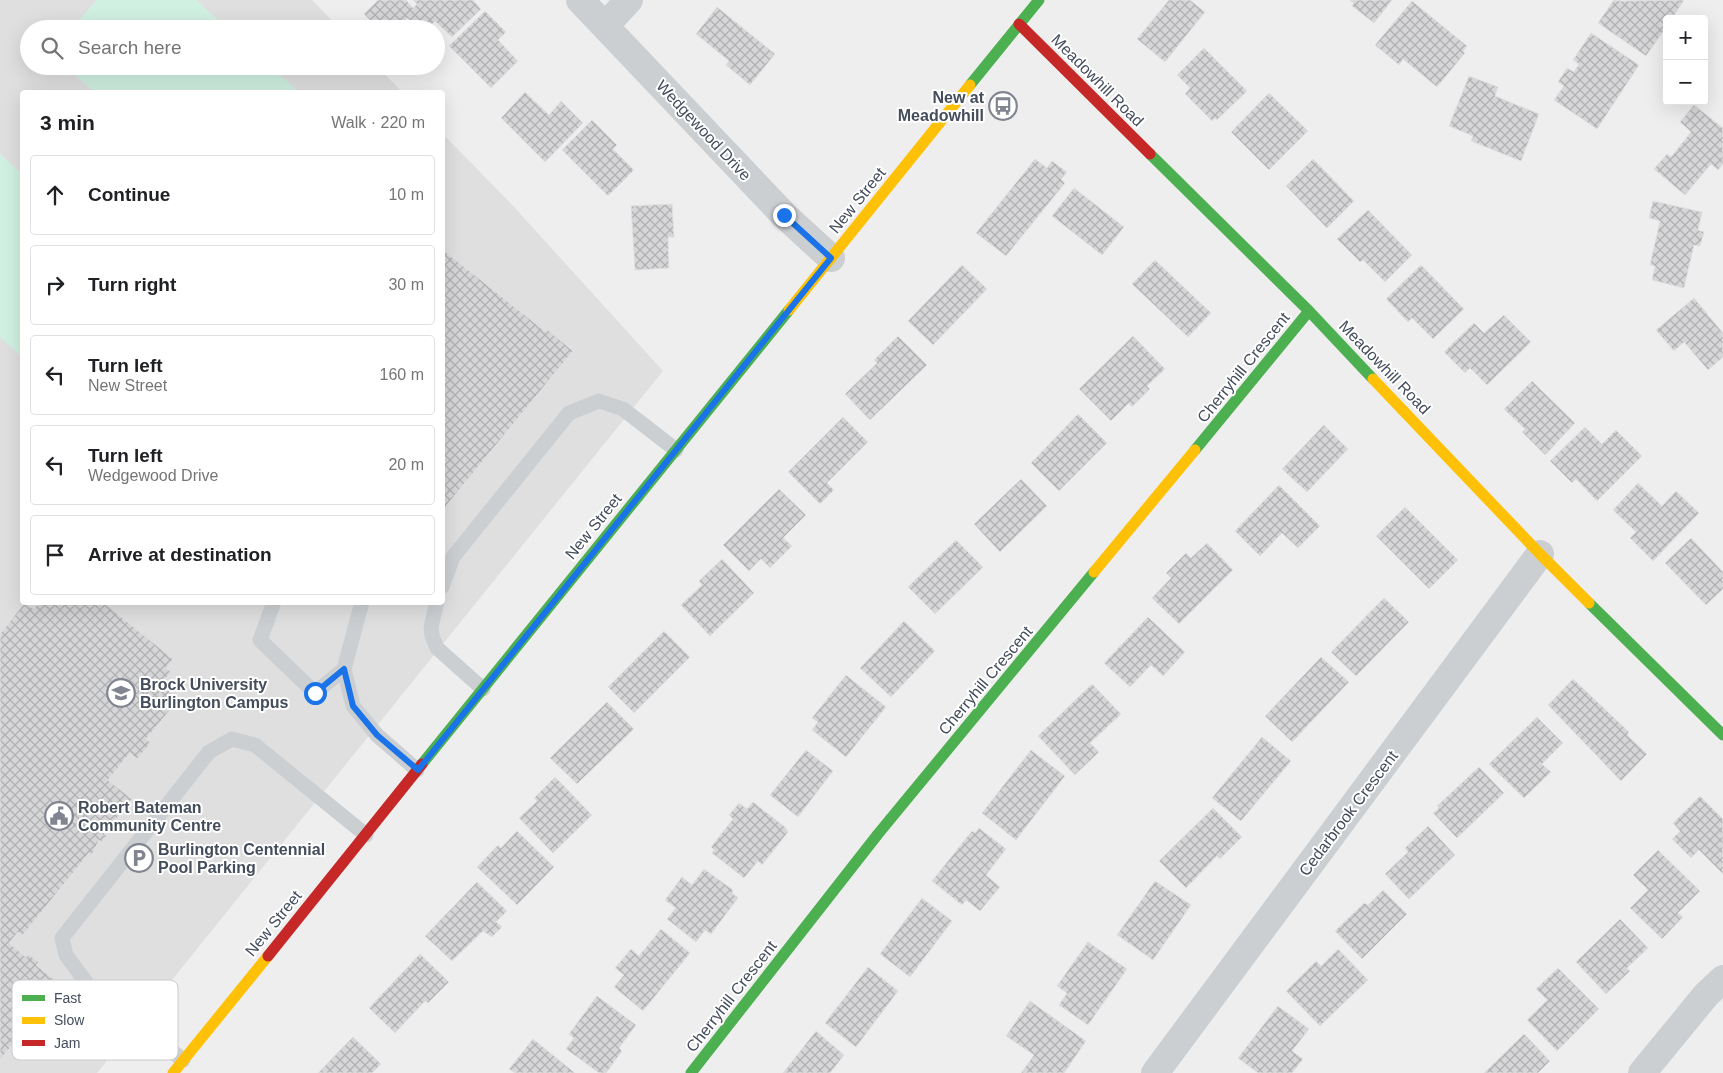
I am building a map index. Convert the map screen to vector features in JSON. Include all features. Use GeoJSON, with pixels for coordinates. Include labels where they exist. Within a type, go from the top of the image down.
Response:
{"type":"FeatureCollection","features":[{"type":"Feature","properties":{"kind":"street","name":"Wedgewood Drive"},"geometry":{"type":"LineString","coordinates":[[580,0],[784,215],[831,258]]}},
{"type":"Feature","properties":{"kind":"street"},"geometry":{"type":"LineString","coordinates":[[605,26],[629,0]]}},
{"type":"Feature","properties":{"kind":"street","name":"New Street"},"geometry":{"type":"LineString","coordinates":[[173,1073],[1039,0]]}},
{"type":"Feature","properties":{"kind":"street","name":"Meadowhill Road"},"geometry":{"type":"LineString","coordinates":[[1019,24],[1309,311],[1540,554],[1723,735]]}},
{"type":"Feature","properties":{"kind":"street","name":"Cherryhill Crescent"},"geometry":{"type":"LineString","coordinates":[[691,1073],[878,834],[1309,311]]}},
{"type":"Feature","properties":{"kind":"street","name":"Cedarbrook Crescent"},"geometry":{"type":"LineString","coordinates":[[1155,1073],[1540,554]]}},
{"type":"Feature","properties":{"kind":"street"},"geometry":{"type":"LineString","coordinates":[[1642,1073],[1706,995],[1723,979]]}},
{"type":"Feature","properties":{"kind":"lane"},"geometry":{"type":"LineString","coordinates":[[445,579],[453,557],[569,413],[599,401],[623,409],[676,450]]}},
{"type":"Feature","properties":{"kind":"lane"},"geometry":{"type":"LineString","coordinates":[[273,605],[260,640],[315,693],[344,669]]}},
{"type":"Feature","properties":{"kind":"lane"},"geometry":{"type":"LineString","coordinates":[[361,605],[344,669],[353,706],[377,735],[418,770]]}},
{"type":"Feature","properties":{"kind":"lane"},"geometry":{"type":"LineString","coordinates":[[436,605],[431,627],[432,636],[437,648],[483,689]]}},
{"type":"Feature","properties":{"kind":"lane"},"geometry":{"type":"LineString","coordinates":[[84,980],[66,955],[62,938],[209,752],[232,739],[255,745],[366,835]]}},
{"type":"Feature","properties":{"kind":"lane"},"geometry":{"type":"LineString","coordinates":[[178,1056],[183,1060]]}},
{"type":"Feature","properties":{"kind":"shaded area"},"geometry":{"type":"Polygon","coordinates":[[[0,0],[312,0],[331,20],[20,20],[20,75],[386,75],[400,90],[20,90],[20,605],[445,605],[445,136],[515,208],[663,371],[172,980],[12,980],[12,1060],[107,1060],[97,1073],[0,1073],[0,0]]]}},
{"type":"Feature","properties":{"kind":"green space"},"geometry":{"type":"Polygon","coordinates":[[[97,0],[196,0],[218,20],[79,20],[97,0]]]}},
{"type":"Feature","properties":{"kind":"green space"},"geometry":{"type":"Polygon","coordinates":[[[75,75],[279,75],[297,90],[92,90],[75,75]]]}},
{"type":"Feature","properties":{"kind":"green space"},"geometry":{"type":"Polygon","coordinates":[[[0,154],[20,172],[20,355],[0,337],[0,154]]]}},
{"type":"Feature","properties":{"kind":"building"},"geometry":{"type":"Polygon","coordinates":[[[378,0],[406,0],[413,8],[417,4],[413,0],[473,0],[481,9],[452,37],[445,30],[445,20],[410,20],[407,18],[405,20],[370,20],[364,14],[378,0]]]}},
{"type":"Feature","properties":{"kind":"building"},"geometry":{"type":"Polygon","coordinates":[[[1169,0],[1190,0],[1205,12],[1165,62],[1137,39],[1169,0]]]}},
{"type":"Feature","properties":{"kind":"building"},"geometry":{"type":"Polygon","coordinates":[[[1350,0],[1392,0],[1374,23],[1352,6],[1354,3],[1350,0]]]}},
{"type":"Feature","properties":{"kind":"building"},"geometry":{"type":"Polygon","coordinates":[[[1614,0],[1684,0],[1675,15],[1663,15],[1663,32],[1646,56],[1598,23],[1614,0]]]}},
{"type":"Feature","properties":{"kind":"building"},"geometry":{"type":"Polygon","coordinates":[[[1412,1],[1467,46],[1463,51],[1465,53],[1437,87],[1403,59],[1399,65],[1375,45],[1412,1]]]}},
{"type":"Feature","properties":{"kind":"building"},"geometry":{"type":"Polygon","coordinates":[[[717,7],[775,54],[750,85],[726,65],[729,61],[696,34],[717,7]]]}},
{"type":"Feature","properties":{"kind":"building"},"geometry":{"type":"Polygon","coordinates":[[[485,11],[506,32],[498,40],[518,61],[491,88],[449,46],[485,11]]]}},
{"type":"Feature","properties":{"kind":"building"},"geometry":{"type":"Polygon","coordinates":[[[1591,33],[1639,65],[1597,129],[1554,100],[1564,86],[1558,82],[1567,68],[1574,72],[1579,64],[1573,60],[1591,33]]]}},
{"type":"Feature","properties":{"kind":"building"},"geometry":{"type":"Polygon","coordinates":[[[1204,48],[1247,91],[1217,120],[1215,118],[1212,121],[1185,94],[1190,88],[1177,75],[1204,48]]]}},
{"type":"Feature","properties":{"kind":"building"},"geometry":{"type":"Polygon","coordinates":[[[1469,76],[1498,87],[1495,96],[1539,114],[1521,161],[1471,141],[1473,136],[1449,126],[1469,76]]]}},
{"type":"Feature","properties":{"kind":"building"},"geometry":{"type":"Polygon","coordinates":[[[525,92],[549,115],[561,101],[583,123],[545,162],[501,118],[525,92]]]}},
{"type":"Feature","properties":{"kind":"building"},"geometry":{"type":"Polygon","coordinates":[[[1269,93],[1308,131],[1269,170],[1231,132],[1269,93]]]}},
{"type":"Feature","properties":{"kind":"building"},"geometry":{"type":"Polygon","coordinates":[[[1694,105],[1723,128],[1723,164],[1718,170],[1711,164],[1685,195],[1654,169],[1667,154],[1671,157],[1691,132],[1680,122],[1694,105]]]}},
{"type":"Feature","properties":{"kind":"building"},"geometry":{"type":"Polygon","coordinates":[[[592,120],[617,145],[613,149],[634,170],[608,196],[562,150],[592,120]]]}},
{"type":"Feature","properties":{"kind":"building"},"geometry":{"type":"Polygon","coordinates":[[[1035,159],[1047,168],[1052,161],[1067,172],[1061,179],[1065,183],[1006,256],[976,233],[1035,159]]]}},
{"type":"Feature","properties":{"kind":"building"},"geometry":{"type":"Polygon","coordinates":[[[1313,159],[1354,201],[1327,228],[1286,186],[1313,159]]]}},
{"type":"Feature","properties":{"kind":"building"},"geometry":{"type":"Polygon","coordinates":[[[1074,188],[1124,227],[1102,255],[1052,216],[1074,188]]]}},
{"type":"Feature","properties":{"kind":"building"},"geometry":{"type":"Polygon","coordinates":[[[1653,201],[1702,212],[1698,230],[1704,232],[1700,246],[1694,245],[1684,288],[1652,280],[1655,266],[1650,265],[1660,221],[1649,218],[1653,201]]]}},
{"type":"Feature","properties":{"kind":"building"},"geometry":{"type":"Polygon","coordinates":[[[672,204],[674,237],[668,237],[669,268],[635,270],[631,206],[672,204]]]}},
{"type":"Feature","properties":{"kind":"building"},"geometry":{"type":"Polygon","coordinates":[[[1368,210],[1412,255],[1385,282],[1363,260],[1360,262],[1337,239],[1368,210]]]}},
{"type":"Feature","properties":{"kind":"building"},"geometry":{"type":"Polygon","coordinates":[[[445,251],[546,332],[548,330],[573,351],[445,507],[445,251]]]}},
{"type":"Feature","properties":{"kind":"building"},"geometry":{"type":"Polygon","coordinates":[[[1155,260],[1211,313],[1188,337],[1132,284],[1155,260]]]}},
{"type":"Feature","properties":{"kind":"building"},"geometry":{"type":"Polygon","coordinates":[[[962,265],[987,289],[933,345],[908,321],[962,265]]]}},
{"type":"Feature","properties":{"kind":"building"},"geometry":{"type":"Polygon","coordinates":[[[1421,265],[1464,309],[1433,339],[1412,318],[1408,322],[1386,299],[1421,265]]]}},
{"type":"Feature","properties":{"kind":"building"},"geometry":{"type":"Polygon","coordinates":[[[1694,298],[1723,333],[1723,357],[1708,370],[1684,342],[1674,351],[1656,330],[1694,298]]]}},
{"type":"Feature","properties":{"kind":"building"},"geometry":{"type":"Polygon","coordinates":[[[1504,315],[1531,342],[1487,385],[1470,368],[1465,373],[1444,352],[1474,323],[1484,333],[1504,315]]]}},
{"type":"Feature","properties":{"kind":"building"},"geometry":{"type":"Polygon","coordinates":[[[898,336],[927,365],[870,420],[845,394],[877,363],[874,360],[898,336]]]}},
{"type":"Feature","properties":{"kind":"building"},"geometry":{"type":"Polygon","coordinates":[[[1133,336],[1165,369],[1147,386],[1150,389],[1132,407],[1129,403],[1111,421],[1079,389],[1133,336]]]}},
{"type":"Feature","properties":{"kind":"building"},"geometry":{"type":"Polygon","coordinates":[[[1532,381],[1575,423],[1545,455],[1522,432],[1525,429],[1504,409],[1532,381]]]}},
{"type":"Feature","properties":{"kind":"building"},"geometry":{"type":"Polygon","coordinates":[[[1078,414],[1107,443],[1059,491],[1031,463],[1078,414]]]}},
{"type":"Feature","properties":{"kind":"building"},"geometry":{"type":"Polygon","coordinates":[[[843,417],[868,442],[827,483],[834,490],[820,504],[788,472],[843,417]]]}},
{"type":"Feature","properties":{"kind":"building"},"geometry":{"type":"Polygon","coordinates":[[[1324,425],[1348,449],[1307,492],[1282,469],[1324,425]]]}},
{"type":"Feature","properties":{"kind":"building"},"geometry":{"type":"Polygon","coordinates":[[[1585,427],[1602,444],[1616,430],[1642,456],[1597,501],[1576,479],[1572,483],[1550,461],[1585,427]]]}},
{"type":"Feature","properties":{"kind":"building"},"geometry":{"type":"Polygon","coordinates":[[[1021,479],[1047,506],[1000,552],[974,524],[1021,479]]]}},
{"type":"Feature","properties":{"kind":"building"},"geometry":{"type":"Polygon","coordinates":[[[1638,483],[1662,506],[1676,491],[1699,513],[1653,561],[1630,538],[1636,532],[1613,510],[1638,483]]]}},
{"type":"Feature","properties":{"kind":"building"},"geometry":{"type":"Polygon","coordinates":[[[1279,485],[1320,526],[1298,548],[1282,533],[1260,556],[1235,531],[1279,485]]]}},
{"type":"Feature","properties":{"kind":"building"},"geometry":{"type":"Polygon","coordinates":[[[779,489],[806,515],[783,538],[792,546],[770,568],[761,559],[749,571],[723,545],[779,489]]]}},
{"type":"Feature","properties":{"kind":"building"},"geometry":{"type":"Polygon","coordinates":[[[1405,507],[1458,560],[1429,589],[1376,536],[1405,507]]]}},
{"type":"Feature","properties":{"kind":"building"},"geometry":{"type":"Polygon","coordinates":[[[1691,538],[1723,572],[1723,589],[1706,605],[1665,563],[1691,538]]]}},
{"type":"Feature","properties":{"kind":"building"},"geometry":{"type":"Polygon","coordinates":[[[956,540],[983,567],[935,614],[908,587],[956,540]]]}},
{"type":"Feature","properties":{"kind":"building"},"geometry":{"type":"Polygon","coordinates":[[[1207,543],[1233,570],[1179,624],[1152,598],[1171,578],[1166,573],[1186,553],[1191,558],[1207,543]]]}},
{"type":"Feature","properties":{"kind":"building"},"geometry":{"type":"Polygon","coordinates":[[[722,559],[754,593],[710,636],[681,605],[702,585],[699,581],[722,559]]]}},
{"type":"Feature","properties":{"kind":"building"},"geometry":{"type":"Polygon","coordinates":[[[1384,598],[1409,622],[1356,676],[1331,652],[1384,598]]]}},
{"type":"Feature","properties":{"kind":"building","name":"Robert Bateman Community Centre"},"geometry":{"type":"Polygon","coordinates":[[[23,605],[29,605],[34,609],[37,605],[107,605],[173,659],[166,668],[171,672],[161,684],[179,699],[146,739],[151,743],[137,759],[130,753],[108,780],[132,799],[104,834],[107,836],[102,842],[99,840],[92,855],[89,853],[22,936],[18,932],[9,943],[26,957],[28,954],[39,962],[36,965],[55,980],[12,980],[12,1045],[0,1060],[0,634],[23,605]]]}},
{"type":"Feature","properties":{"kind":"building"},"geometry":{"type":"Polygon","coordinates":[[[1148,617],[1185,652],[1163,676],[1151,665],[1130,687],[1104,663],[1148,617]]]}},
{"type":"Feature","properties":{"kind":"building"},"geometry":{"type":"Polygon","coordinates":[[[904,621],[935,651],[891,697],[860,668],[904,621]]]}},
{"type":"Feature","properties":{"kind":"building"},"geometry":{"type":"Polygon","coordinates":[[[664,631],[690,657],[634,713],[608,687],[664,631]]]}},
{"type":"Feature","properties":{"kind":"building"},"geometry":{"type":"Polygon","coordinates":[[[1321,657],[1349,682],[1292,742],[1265,716],[1321,657]]]}},
{"type":"Feature","properties":{"kind":"building"},"geometry":{"type":"Polygon","coordinates":[[[846,675],[886,707],[846,757],[812,730],[818,722],[812,718],[846,675]]]}},
{"type":"Feature","properties":{"kind":"building"},"geometry":{"type":"Polygon","coordinates":[[[1573,679],[1629,732],[1627,735],[1647,754],[1621,781],[1548,705],[1573,679]]]}},
{"type":"Feature","properties":{"kind":"building"},"geometry":{"type":"Polygon","coordinates":[[[1092,684],[1121,714],[1090,743],[1099,752],[1075,775],[1038,736],[1092,684]]]}},
{"type":"Feature","properties":{"kind":"building"},"geometry":{"type":"Polygon","coordinates":[[[607,702],[634,729],[577,784],[550,758],[607,702]]]}},
{"type":"Feature","properties":{"kind":"building"},"geometry":{"type":"Polygon","coordinates":[[[1537,717],[1563,743],[1542,764],[1551,772],[1524,798],[1489,764],[1537,717]]]}},
{"type":"Feature","properties":{"kind":"building"},"geometry":{"type":"Polygon","coordinates":[[[1262,737],[1291,761],[1241,821],[1212,798],[1262,737]]]}},
{"type":"Feature","properties":{"kind":"building"},"geometry":{"type":"Polygon","coordinates":[[[806,750],[833,771],[798,817],[770,795],[806,750]]]}},
{"type":"Feature","properties":{"kind":"building"},"geometry":{"type":"Polygon","coordinates":[[[1031,750],[1065,776],[1016,840],[982,813],[1031,750]]]}},
{"type":"Feature","properties":{"kind":"building"},"geometry":{"type":"Polygon","coordinates":[[[1479,767],[1504,793],[1457,838],[1433,813],[1439,808],[1437,806],[1479,767]]]}},
{"type":"Feature","properties":{"kind":"building"},"geometry":{"type":"Polygon","coordinates":[[[555,777],[592,815],[553,853],[519,818],[537,801],[534,798],[555,777]]]}},
{"type":"Feature","properties":{"kind":"building"},"geometry":{"type":"Polygon","coordinates":[[[1700,796],[1723,819],[1723,874],[1699,850],[1691,858],[1672,839],[1680,831],[1673,823],[1700,796]]]}},
{"type":"Feature","properties":{"kind":"building"},"geometry":{"type":"Polygon","coordinates":[[[753,802],[785,827],[788,832],[762,865],[758,861],[744,878],[712,853],[714,850],[711,847],[733,819],[729,815],[739,803],[747,809],[753,802]]]}},
{"type":"Feature","properties":{"kind":"building"},"geometry":{"type":"Polygon","coordinates":[[[1213,808],[1242,837],[1220,859],[1217,856],[1186,888],[1159,861],[1213,808]]]}},
{"type":"Feature","properties":{"kind":"building"},"geometry":{"type":"Polygon","coordinates":[[[1428,826],[1455,855],[1409,899],[1385,874],[1408,852],[1405,848],[1428,826]]]}},
{"type":"Feature","properties":{"kind":"building"},"geometry":{"type":"Polygon","coordinates":[[[979,828],[1006,849],[986,875],[1000,887],[980,911],[966,900],[962,905],[932,881],[972,831],[975,833],[979,828]]]}},
{"type":"Feature","properties":{"kind":"building"},"geometry":{"type":"Polygon","coordinates":[[[517,831],[554,867],[517,905],[477,867],[498,845],[501,848],[517,831]]]}},
{"type":"Feature","properties":{"kind":"building"},"geometry":{"type":"Polygon","coordinates":[[[1658,850],[1700,891],[1678,913],[1683,917],[1662,939],[1630,908],[1648,890],[1633,875],[1658,850]]]}},
{"type":"Feature","properties":{"kind":"building"},"geometry":{"type":"Polygon","coordinates":[[[704,869],[733,890],[732,893],[738,898],[711,934],[705,930],[696,942],[667,919],[676,908],[665,900],[682,877],[692,885],[704,869]]]}},
{"type":"Feature","properties":{"kind":"building"},"geometry":{"type":"Polygon","coordinates":[[[1155,881],[1191,905],[1153,960],[1117,935],[1155,881]]]}},
{"type":"Feature","properties":{"kind":"building"},"geometry":{"type":"Polygon","coordinates":[[[477,882],[507,911],[496,922],[502,927],[492,937],[483,931],[452,961],[425,936],[477,882]]]}},
{"type":"Feature","properties":{"kind":"building"},"geometry":{"type":"Polygon","coordinates":[[[1383,890],[1407,914],[1362,959],[1335,931],[1364,903],[1368,905],[1383,890]]]}},
{"type":"Feature","properties":{"kind":"building"},"geometry":{"type":"Polygon","coordinates":[[[922,898],[952,921],[910,977],[880,954],[922,898]]]}},
{"type":"Feature","properties":{"kind":"building"},"geometry":{"type":"Polygon","coordinates":[[[1620,919],[1648,948],[1627,968],[1630,971],[1606,994],[1576,962],[1620,919]]]}},
{"type":"Feature","properties":{"kind":"building"},"geometry":{"type":"Polygon","coordinates":[[[661,929],[690,953],[643,1011],[614,987],[624,975],[615,968],[631,949],[639,956],[661,929]]]}},
{"type":"Feature","properties":{"kind":"building"},"geometry":{"type":"Polygon","coordinates":[[[1088,942],[1127,969],[1088,1025],[1059,1005],[1067,993],[1057,986],[1088,942]]]}},
{"type":"Feature","properties":{"kind":"building"},"geometry":{"type":"Polygon","coordinates":[[[1338,949],[1368,980],[1320,1026],[1286,991],[1316,961],[1321,966],[1338,949]]]}},
{"type":"Feature","properties":{"kind":"building"},"geometry":{"type":"Polygon","coordinates":[[[420,954],[449,982],[428,1003],[425,1001],[395,1033],[369,1008],[420,954]]]}},
{"type":"Feature","properties":{"kind":"building"},"geometry":{"type":"Polygon","coordinates":[[[868,967],[898,991],[856,1047],[825,1023],[868,967]]]}},
{"type":"Feature","properties":{"kind":"building"},"geometry":{"type":"Polygon","coordinates":[[[1558,968],[1599,1009],[1557,1051],[1527,1020],[1547,1000],[1536,989],[1558,968]]]}},
{"type":"Feature","properties":{"kind":"building"},"geometry":{"type":"Polygon","coordinates":[[[597,996],[636,1025],[619,1048],[622,1051],[606,1073],[599,1073],[566,1049],[574,1038],[569,1034],[597,996]]]}},
{"type":"Feature","properties":{"kind":"building"},"geometry":{"type":"Polygon","coordinates":[[[1030,1001],[1086,1041],[1064,1073],[1021,1073],[1034,1055],[1006,1036],[1030,1001]]]}},
{"type":"Feature","properties":{"kind":"building"},"geometry":{"type":"Polygon","coordinates":[[[1278,1006],[1309,1029],[1292,1051],[1303,1059],[1292,1073],[1258,1073],[1238,1058],[1278,1006]]]}},
{"type":"Feature","properties":{"kind":"building"},"geometry":{"type":"Polygon","coordinates":[[[816,1031],[844,1055],[830,1073],[783,1073],[816,1031]]]}},
{"type":"Feature","properties":{"kind":"building"},"geometry":{"type":"Polygon","coordinates":[[[1524,1034],[1550,1061],[1538,1073],[1484,1073],[1524,1034]]]}},
{"type":"Feature","properties":{"kind":"building"},"geometry":{"type":"Polygon","coordinates":[[[353,1037],[381,1064],[372,1073],[318,1073],[353,1037]]]}},
{"type":"Feature","properties":{"kind":"building"},"geometry":{"type":"Polygon","coordinates":[[[533,1039],[575,1073],[515,1073],[509,1069],[533,1039]]]}},
{"type":"Feature","properties":{"kind":"traffic: fast"},"geometry":{"type":"LineString","coordinates":[[970,85],[1039,0]]}},
{"type":"Feature","properties":{"kind":"traffic: fast"},"geometry":{"type":"LineString","coordinates":[[1150,154],[1309,311],[1373,379]]}},
{"type":"Feature","properties":{"kind":"traffic: fast"},"geometry":{"type":"LineString","coordinates":[[422,764],[789,310]]}},
{"type":"Feature","properties":{"kind":"traffic: fast"},"geometry":{"type":"LineString","coordinates":[[1195,450],[1309,311]]}},
{"type":"Feature","properties":{"kind":"traffic: fast"},"geometry":{"type":"LineString","coordinates":[[691,1073],[878,834],[1094,572]]}},
{"type":"Feature","properties":{"kind":"traffic: fast"},"geometry":{"type":"LineString","coordinates":[[1589,603],[1723,735]]}},
{"type":"Feature","properties":{"kind":"traffic: slow"},"geometry":{"type":"LineString","coordinates":[[789,310],[970,85]]}},
{"type":"Feature","properties":{"kind":"traffic: slow"},"geometry":{"type":"LineString","coordinates":[[1373,379],[1589,603]]}},
{"type":"Feature","properties":{"kind":"traffic: slow"},"geometry":{"type":"LineString","coordinates":[[1094,572],[1195,450]]}},
{"type":"Feature","properties":{"kind":"traffic: slow"},"geometry":{"type":"LineString","coordinates":[[173,1073],[268,956]]}},
{"type":"Feature","properties":{"kind":"traffic: jam"},"geometry":{"type":"LineString","coordinates":[[1019,24],[1150,154]]}},
{"type":"Feature","properties":{"kind":"traffic: jam"},"geometry":{"type":"LineString","coordinates":[[268,956],[422,764]]}},
{"type":"Feature","properties":{"kind":"place","name":"New at Meadowhill"},"geometry":{"type":"Point","coordinates":[1003,106]}},
{"type":"Feature","properties":{"kind":"place","name":"Brock University Burlington Campus"},"geometry":{"type":"Point","coordinates":[121,693]}},
{"type":"Feature","properties":{"kind":"place","name":"Robert Bateman Community Centre"},"geometry":{"type":"Point","coordinates":[59,816]}},
{"type":"Feature","properties":{"kind":"place","name":"Burlington Centennial Pool Parking"},"geometry":{"type":"Point","coordinates":[139,858]}},
{"type":"Feature","properties":{"kind":"route"},"geometry":{"type":"LineString","coordinates":[[315,693],[344,669],[353,706],[377,735],[418,770],[831,258],[784,215]]}}]}
